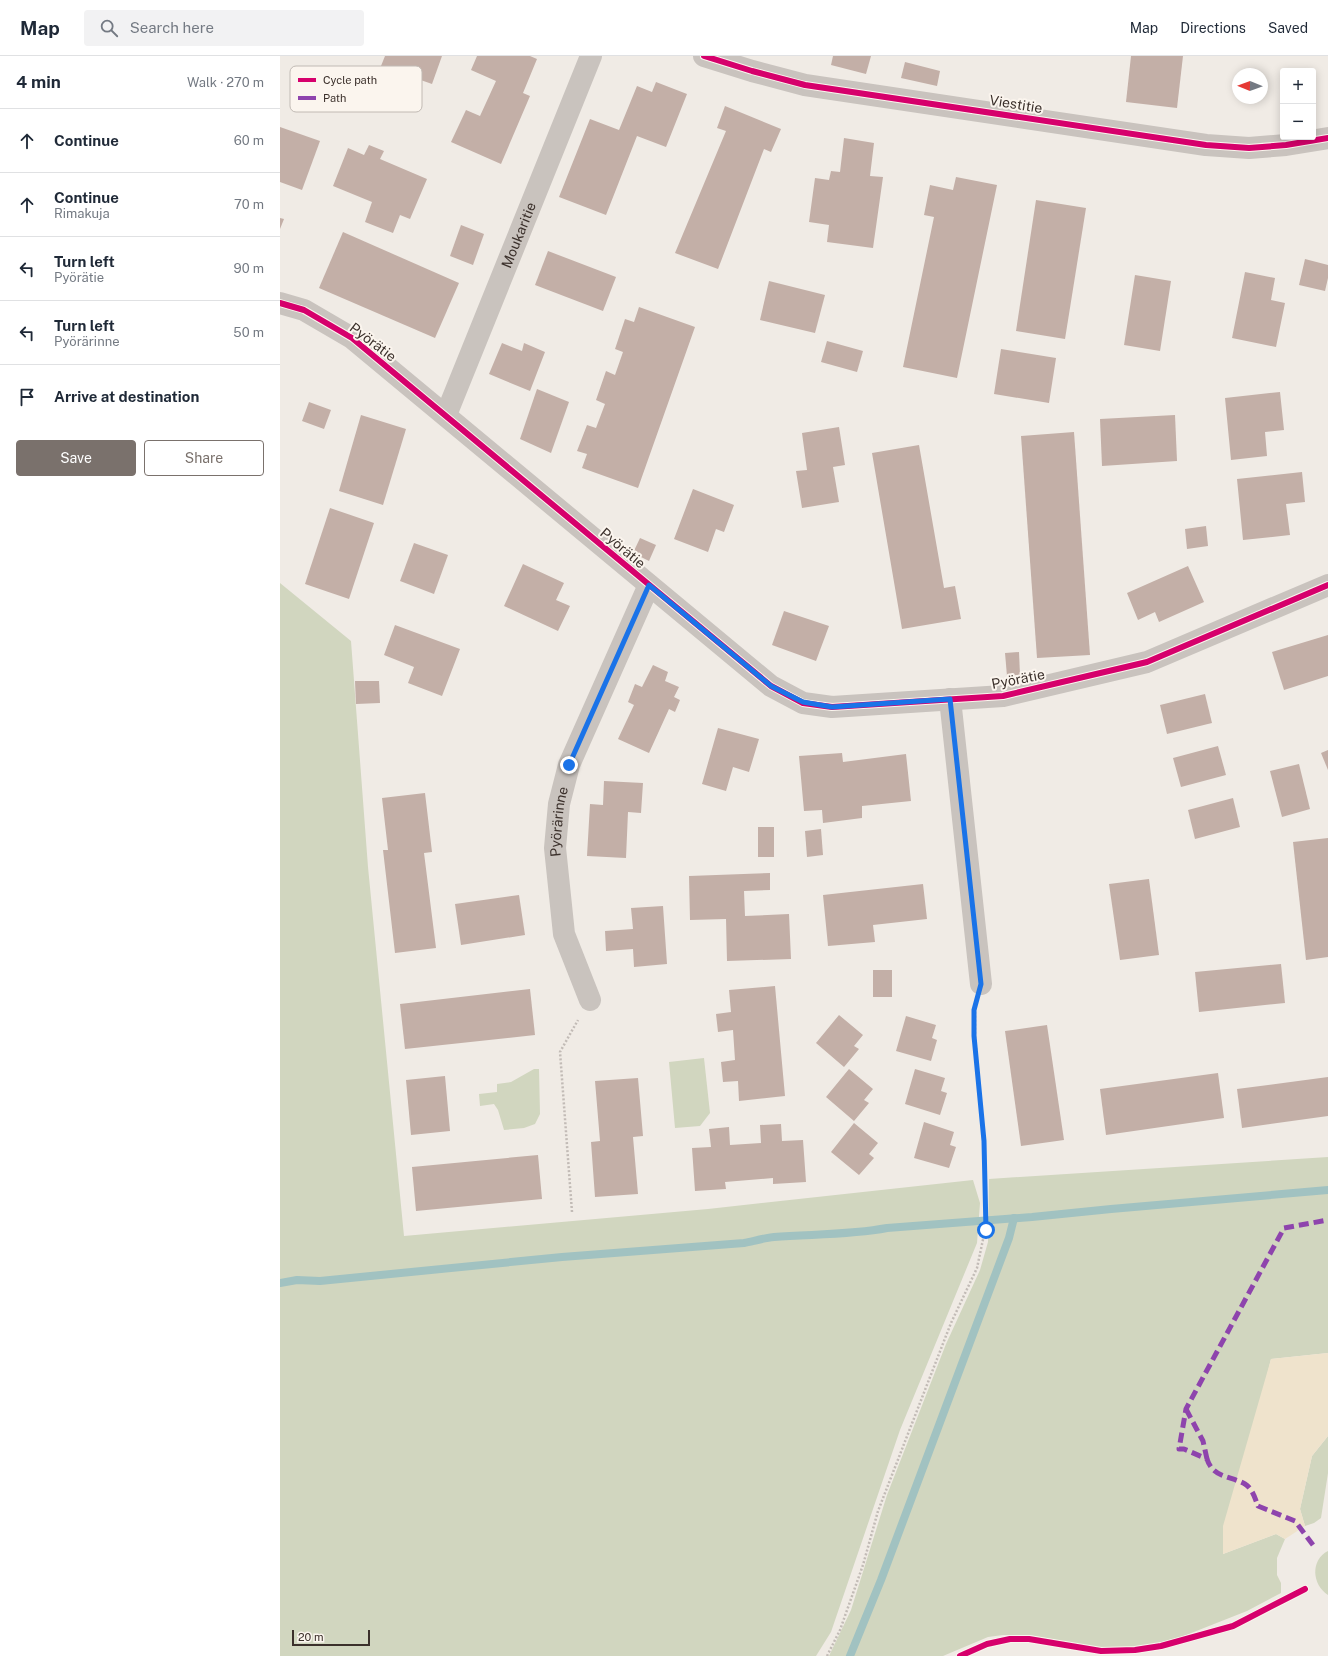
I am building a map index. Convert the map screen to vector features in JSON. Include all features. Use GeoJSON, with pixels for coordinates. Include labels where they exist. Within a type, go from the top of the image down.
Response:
{"type":"FeatureCollection","features":[{"type":"Feature","properties":{"kind":"street","name":"Moukaritie"},"geometry":{"type":"LineString","coordinates":[[446,415],[591,56]]}},
{"type":"Feature","properties":{"kind":"street","name":"Viestitie"},"geometry":{"type":"LineString","coordinates":[[704,56],[805,85],[1206,145],[1249,148],[1328,138]]}},
{"type":"Feature","properties":{"kind":"street","name":"Pyörätie"},"geometry":{"type":"LineString","coordinates":[[280,303],[304,310],[352,338],[771,686],[803,702],[832,707],[1003,696],[1147,662],[1328,585]]}},
{"type":"Feature","properties":{"kind":"street","name":"Pyörärinne"},"geometry":{"type":"LineString","coordinates":[[590,1000],[564,934],[556,848],[559,804],[569,765],[649,585]]}},
{"type":"Feature","properties":{"kind":"street"},"geometry":{"type":"LineString","coordinates":[[950,699],[981,984]]}},
{"type":"Feature","properties":{"kind":"path"},"geometry":{"type":"LineString","coordinates":[[827,1656],[840,1630],[863,1566],[878,1511],[951,1323],[977,1268],[986,1230],[984,1141],[974,1036],[974,1010],[981,984]]}},
{"type":"Feature","properties":{"kind":"path"},"geometry":{"type":"LineString","coordinates":[[572,1212],[560,1052],[590,1000]]}},
{"type":"Feature","properties":{"kind":"green space"},"geometry":{"type":"Polygon","coordinates":[[[280,583],[351,641],[368,867],[404,1236],[708,1209],[973,1180],[980,1203],[977,1243],[900,1430],[831,1632],[816,1656],[280,1656],[280,583]]]}},
{"type":"Feature","properties":{"kind":"green space"},"geometry":{"type":"Polygon","coordinates":[[[704,1058],[710,1113],[700,1126],[675,1128],[669,1062],[704,1058]]]}},
{"type":"Feature","properties":{"kind":"green space"},"geometry":{"type":"Polygon","coordinates":[[[534,1069],[539,1069],[540,1114],[535,1124],[524,1128],[504,1130],[498,1110],[494,1104],[480,1106],[479,1094],[497,1092],[497,1084],[511,1082],[534,1069]]]}},
{"type":"Feature","properties":{"kind":"green space"},"geometry":{"type":"Polygon","coordinates":[[[1328,1157],[1328,1353],[1271,1359],[1223,1554],[1276,1534],[1285,1539],[1277,1558],[1277,1575],[1281,1583],[1281,1593],[1247,1611],[1171,1641],[1137,1647],[1096,1647],[1029,1635],[1003,1635],[988,1637],[943,1656],[829,1656],[851,1610],[887,1495],[946,1344],[980,1270],[988,1242],[989,1179],[1328,1157]]]}},
{"type":"Feature","properties":{"kind":"green space"},"geometry":{"type":"Polygon","coordinates":[[[1328,1436],[1328,1473],[1321,1518],[1314,1523],[1305,1526],[1300,1509],[1312,1456],[1328,1436]]]}},
{"type":"Feature","properties":{"kind":"green space"},"geometry":{"type":"Polygon","coordinates":[[[1328,1551],[1328,1595],[1319,1585],[1315,1573],[1318,1560],[1328,1551]]]}},
{"type":"Feature","properties":{"kind":"sand"},"geometry":{"type":"Polygon","coordinates":[[[1328,1353],[1328,1436],[1312,1456],[1300,1509],[1305,1526],[1285,1539],[1276,1534],[1223,1554],[1223,1526],[1271,1359],[1328,1353]]]}},
{"type":"Feature","properties":{"kind":"building"},"geometry":{"type":"Polygon","coordinates":[[[385,56],[442,56],[432,84],[422,80],[422,66],[381,66],[385,56]]]}},
{"type":"Feature","properties":{"kind":"building"},"geometry":{"type":"Polygon","coordinates":[[[477,56],[530,56],[537,59],[523,93],[530,96],[501,164],[451,142],[466,110],[480,116],[496,81],[471,70],[477,56]]]}},
{"type":"Feature","properties":{"kind":"building"},"geometry":{"type":"Polygon","coordinates":[[[833,56],[871,56],[866,74],[831,65],[833,56]]]}},
{"type":"Feature","properties":{"kind":"building"},"geometry":{"type":"Polygon","coordinates":[[[1131,56],[1183,56],[1177,108],[1126,102],[1131,56]]]}},
{"type":"Feature","properties":{"kind":"building"},"geometry":{"type":"Polygon","coordinates":[[[905,62],[940,71],[937,86],[901,78],[905,62]]]}},
{"type":"Feature","properties":{"kind":"building"},"geometry":{"type":"Polygon","coordinates":[[[656,82],[687,94],[666,147],[637,136],[606,215],[559,197],[590,119],[619,130],[637,86],[652,92],[656,82]]]}},
{"type":"Feature","properties":{"kind":"building"},"geometry":{"type":"Polygon","coordinates":[[[725,106],[781,129],[771,152],[764,149],[718,269],[675,253],[726,131],[717,128],[725,106]]]}},
{"type":"Feature","properties":{"kind":"building"},"geometry":{"type":"Polygon","coordinates":[[[280,127],[320,141],[302,190],[280,182],[280,127]]]}},
{"type":"Feature","properties":{"kind":"building"},"geometry":{"type":"Polygon","coordinates":[[[844,138],[874,143],[870,176],[883,177],[873,248],[827,242],[829,225],[809,222],[815,178],[829,180],[831,171],[840,172],[844,138]]]}},
{"type":"Feature","properties":{"kind":"building"},"geometry":{"type":"Polygon","coordinates":[[[369,145],[384,151],[380,159],[427,179],[410,219],[400,215],[393,233],[365,222],[372,202],[333,186],[348,148],[364,155],[369,145]]]}},
{"type":"Feature","properties":{"kind":"building"},"geometry":{"type":"Polygon","coordinates":[[[956,177],[997,185],[957,378],[903,367],[934,217],[924,215],[930,185],[953,190],[956,177]]]}},
{"type":"Feature","properties":{"kind":"building"},"geometry":{"type":"Polygon","coordinates":[[[1036,200],[1086,208],[1065,339],[1016,331],[1036,200]]]}},
{"type":"Feature","properties":{"kind":"building"},"geometry":{"type":"Polygon","coordinates":[[[280,218],[284,219],[280,229],[280,218]]]}},
{"type":"Feature","properties":{"kind":"building"},"geometry":{"type":"Polygon","coordinates":[[[461,225],[484,234],[473,265],[450,256],[461,225]]]}},
{"type":"Feature","properties":{"kind":"building"},"geometry":{"type":"Polygon","coordinates":[[[343,232],[459,283],[435,338],[319,288],[343,232]]]}},
{"type":"Feature","properties":{"kind":"building"},"geometry":{"type":"Polygon","coordinates":[[[548,251],[616,277],[603,311],[535,285],[548,251]]]}},
{"type":"Feature","properties":{"kind":"building"},"geometry":{"type":"Polygon","coordinates":[[[1305,259],[1328,265],[1328,278],[1325,291],[1299,285],[1305,259]]]}},
{"type":"Feature","properties":{"kind":"building"},"geometry":{"type":"Polygon","coordinates":[[[1245,272],[1275,278],[1271,300],[1285,303],[1276,347],[1232,338],[1245,272]]]}},
{"type":"Feature","properties":{"kind":"building"},"geometry":{"type":"Polygon","coordinates":[[[1135,275],[1171,281],[1160,351],[1124,345],[1135,275]]]}},
{"type":"Feature","properties":{"kind":"building"},"geometry":{"type":"Polygon","coordinates":[[[769,281],[825,295],[815,333],[760,320],[769,281]]]}},
{"type":"Feature","properties":{"kind":"building"},"geometry":{"type":"Polygon","coordinates":[[[639,307],[695,327],[638,488],[582,468],[587,454],[577,451],[587,425],[596,428],[605,404],[596,400],[606,371],[615,375],[623,352],[615,349],[625,319],[634,322],[639,307]]]}},
{"type":"Feature","properties":{"kind":"building"},"geometry":{"type":"Polygon","coordinates":[[[827,341],[863,351],[857,372],[821,362],[827,341]]]}},
{"type":"Feature","properties":{"kind":"building"},"geometry":{"type":"Polygon","coordinates":[[[502,343],[522,351],[524,343],[545,352],[530,391],[489,374],[502,343]]]}},
{"type":"Feature","properties":{"kind":"building"},"geometry":{"type":"Polygon","coordinates":[[[1001,349],[1056,358],[1049,403],[994,394],[1001,349]]]}},
{"type":"Feature","properties":{"kind":"building"},"geometry":{"type":"Polygon","coordinates":[[[537,389],[569,402],[551,453],[520,439],[537,389]]]}},
{"type":"Feature","properties":{"kind":"building"},"geometry":{"type":"Polygon","coordinates":[[[1280,392],[1284,430],[1265,432],[1267,456],[1231,460],[1225,398],[1280,392]]]}},
{"type":"Feature","properties":{"kind":"building"},"geometry":{"type":"Polygon","coordinates":[[[309,402],[331,410],[324,429],[302,421],[309,402]]]}},
{"type":"Feature","properties":{"kind":"building"},"geometry":{"type":"Polygon","coordinates":[[[361,415],[406,429],[383,505],[339,491],[361,415]]]}},
{"type":"Feature","properties":{"kind":"building"},"geometry":{"type":"Polygon","coordinates":[[[1175,415],[1177,461],[1102,466],[1100,419],[1175,415]]]}},
{"type":"Feature","properties":{"kind":"building"},"geometry":{"type":"Polygon","coordinates":[[[839,427],[845,465],[833,467],[839,502],[802,508],[796,471],[807,470],[802,433],[839,427]]]}},
{"type":"Feature","properties":{"kind":"building"},"geometry":{"type":"Polygon","coordinates":[[[1074,432],[1090,655],[1037,658],[1021,436],[1074,432]]]}},
{"type":"Feature","properties":{"kind":"building"},"geometry":{"type":"Polygon","coordinates":[[[919,445],[944,588],[955,586],[961,619],[902,629],[872,453],[919,445]]]}},
{"type":"Feature","properties":{"kind":"building"},"geometry":{"type":"Polygon","coordinates":[[[1302,472],[1305,502],[1286,504],[1290,535],[1243,540],[1237,479],[1302,472]]]}},
{"type":"Feature","properties":{"kind":"building"},"geometry":{"type":"Polygon","coordinates":[[[693,489],[734,505],[724,532],[716,529],[708,552],[674,539],[693,489]]]}},
{"type":"Feature","properties":{"kind":"building"},"geometry":{"type":"Polygon","coordinates":[[[330,508],[374,523],[349,599],[305,584],[330,508]]]}},
{"type":"Feature","properties":{"kind":"building"},"geometry":{"type":"Polygon","coordinates":[[[1206,526],[1208,546],[1187,549],[1185,529],[1206,526]]]}},
{"type":"Feature","properties":{"kind":"building"},"geometry":{"type":"Polygon","coordinates":[[[640,538],[656,545],[649,561],[633,553],[640,538]]]}},
{"type":"Feature","properties":{"kind":"building"},"geometry":{"type":"Polygon","coordinates":[[[414,543],[448,555],[434,594],[400,581],[414,543]]]}},
{"type":"Feature","properties":{"kind":"building"},"geometry":{"type":"Polygon","coordinates":[[[523,564],[564,583],[556,600],[570,606],[558,631],[504,606],[523,564]]]}},
{"type":"Feature","properties":{"kind":"building"},"geometry":{"type":"Polygon","coordinates":[[[1188,566],[1204,602],[1159,622],[1155,612],[1138,620],[1127,593],[1188,566]]]}},
{"type":"Feature","properties":{"kind":"building"},"geometry":{"type":"Polygon","coordinates":[[[784,611],[829,626],[816,661],[772,645],[784,611]]]}},
{"type":"Feature","properties":{"kind":"building"},"geometry":{"type":"Polygon","coordinates":[[[395,625],[460,649],[442,696],[408,683],[414,667],[384,655],[395,625]]]}},
{"type":"Feature","properties":{"kind":"building"},"geometry":{"type":"Polygon","coordinates":[[[1328,635],[1328,676],[1284,690],[1272,652],[1328,635]]]}},
{"type":"Feature","properties":{"kind":"building"},"geometry":{"type":"Polygon","coordinates":[[[1019,652],[1020,675],[1007,676],[1005,653],[1019,652]]]}},
{"type":"Feature","properties":{"kind":"building"},"geometry":{"type":"Polygon","coordinates":[[[653,665],[668,672],[665,681],[679,687],[674,697],[680,700],[675,712],[669,709],[649,753],[618,739],[634,705],[628,702],[635,684],[642,687],[653,665]]]}},
{"type":"Feature","properties":{"kind":"building"},"geometry":{"type":"Polygon","coordinates":[[[355,681],[379,681],[380,703],[356,704],[355,681]]]}},
{"type":"Feature","properties":{"kind":"building"},"geometry":{"type":"Polygon","coordinates":[[[1205,694],[1212,723],[1167,734],[1160,705],[1205,694]]]}},
{"type":"Feature","properties":{"kind":"building"},"geometry":{"type":"Polygon","coordinates":[[[718,728],[759,739],[749,772],[733,767],[726,791],[702,784],[718,728]]]}},
{"type":"Feature","properties":{"kind":"building"},"geometry":{"type":"Polygon","coordinates":[[[1218,746],[1226,775],[1181,787],[1173,758],[1218,746]]]}},
{"type":"Feature","properties":{"kind":"building"},"geometry":{"type":"Polygon","coordinates":[[[1328,750],[1328,770],[1321,753],[1328,750]]]}},
{"type":"Feature","properties":{"kind":"building"},"geometry":{"type":"Polygon","coordinates":[[[842,753],[843,762],[906,754],[911,801],[862,806],[862,818],[823,823],[822,810],[804,811],[799,756],[842,753]]]}},
{"type":"Feature","properties":{"kind":"building"},"geometry":{"type":"Polygon","coordinates":[[[1299,764],[1310,809],[1282,817],[1270,771],[1299,764]]]}},
{"type":"Feature","properties":{"kind":"building"},"geometry":{"type":"Polygon","coordinates":[[[604,781],[643,783],[641,813],[628,812],[626,858],[587,856],[590,804],[603,805],[604,781]]]}},
{"type":"Feature","properties":{"kind":"building"},"geometry":{"type":"Polygon","coordinates":[[[425,793],[432,852],[424,853],[436,948],[395,953],[383,850],[388,850],[382,798],[425,793]]]}},
{"type":"Feature","properties":{"kind":"building"},"geometry":{"type":"Polygon","coordinates":[[[1233,798],[1240,827],[1195,839],[1188,810],[1233,798]]]}},
{"type":"Feature","properties":{"kind":"building"},"geometry":{"type":"Polygon","coordinates":[[[758,827],[774,827],[774,857],[758,857],[758,827]]]}},
{"type":"Feature","properties":{"kind":"building"},"geometry":{"type":"Polygon","coordinates":[[[821,829],[823,855],[807,857],[805,831],[821,829]]]}},
{"type":"Feature","properties":{"kind":"building"},"geometry":{"type":"Polygon","coordinates":[[[1328,838],[1328,957],[1306,960],[1293,842],[1328,838]]]}},
{"type":"Feature","properties":{"kind":"building"},"geometry":{"type":"Polygon","coordinates":[[[770,873],[770,890],[744,891],[745,916],[789,914],[791,959],[727,961],[726,919],[690,920],[689,876],[770,873]]]}},
{"type":"Feature","properties":{"kind":"building"},"geometry":{"type":"Polygon","coordinates":[[[1149,879],[1159,955],[1120,960],[1109,884],[1149,879]]]}},
{"type":"Feature","properties":{"kind":"building"},"geometry":{"type":"Polygon","coordinates":[[[923,884],[927,919],[873,925],[875,942],[828,946],[823,895],[923,884]]]}},
{"type":"Feature","properties":{"kind":"building"},"geometry":{"type":"Polygon","coordinates":[[[519,895],[525,935],[461,945],[455,904],[519,895]]]}},
{"type":"Feature","properties":{"kind":"building"},"geometry":{"type":"Polygon","coordinates":[[[663,906],[667,964],[634,967],[633,949],[606,951],[605,931],[633,929],[631,908],[663,906]]]}},
{"type":"Feature","properties":{"kind":"building"},"geometry":{"type":"Polygon","coordinates":[[[1281,964],[1285,1003],[1199,1012],[1195,972],[1281,964]]]}},
{"type":"Feature","properties":{"kind":"building"},"geometry":{"type":"Polygon","coordinates":[[[873,970],[892,970],[892,997],[873,997],[873,970]]]}},
{"type":"Feature","properties":{"kind":"building"},"geometry":{"type":"Polygon","coordinates":[[[775,986],[785,1096],[739,1101],[738,1081],[723,1082],[721,1062],[735,1060],[733,1030],[718,1032],[716,1014],[731,1012],[729,990],[775,986]]]}},
{"type":"Feature","properties":{"kind":"building"},"geometry":{"type":"Polygon","coordinates":[[[530,989],[535,1035],[405,1049],[400,1004],[530,989]]]}},
{"type":"Feature","properties":{"kind":"building"},"geometry":{"type":"Polygon","coordinates":[[[839,1015],[863,1035],[854,1046],[859,1049],[844,1067],[816,1043],[839,1015]]]}},
{"type":"Feature","properties":{"kind":"building"},"geometry":{"type":"Polygon","coordinates":[[[906,1016],[936,1025],[932,1038],[937,1040],[931,1061],[896,1051],[906,1016]]]}},
{"type":"Feature","properties":{"kind":"building"},"geometry":{"type":"Polygon","coordinates":[[[1047,1025],[1064,1140],[1021,1146],[1005,1031],[1047,1025]]]}},
{"type":"Feature","properties":{"kind":"building"},"geometry":{"type":"Polygon","coordinates":[[[849,1069],[873,1089],[864,1100],[869,1103],[854,1121],[826,1097],[849,1069]]]}},
{"type":"Feature","properties":{"kind":"building"},"geometry":{"type":"Polygon","coordinates":[[[915,1069],[945,1078],[941,1091],[947,1093],[940,1115],[905,1104],[915,1069]]]}},
{"type":"Feature","properties":{"kind":"building"},"geometry":{"type":"Polygon","coordinates":[[[1218,1073],[1224,1118],[1106,1135],[1100,1089],[1218,1073]]]}},
{"type":"Feature","properties":{"kind":"building"},"geometry":{"type":"Polygon","coordinates":[[[445,1076],[450,1131],[411,1135],[406,1080],[445,1076]]]}},
{"type":"Feature","properties":{"kind":"building"},"geometry":{"type":"Polygon","coordinates":[[[1328,1077],[1328,1116],[1242,1128],[1237,1089],[1328,1077]]]}},
{"type":"Feature","properties":{"kind":"building"},"geometry":{"type":"Polygon","coordinates":[[[638,1078],[643,1136],[633,1137],[638,1194],[595,1197],[591,1142],[600,1141],[595,1081],[638,1078]]]}},
{"type":"Feature","properties":{"kind":"building"},"geometry":{"type":"Polygon","coordinates":[[[924,1122],[954,1132],[950,1145],[956,1147],[949,1168],[914,1158],[924,1122]]]}},
{"type":"Feature","properties":{"kind":"building"},"geometry":{"type":"Polygon","coordinates":[[[854,1123],[878,1143],[869,1154],[874,1158],[859,1175],[831,1152],[854,1123]]]}},
{"type":"Feature","properties":{"kind":"building"},"geometry":{"type":"Polygon","coordinates":[[[781,1124],[782,1141],[803,1140],[806,1182],[773,1184],[773,1178],[725,1182],[726,1189],[695,1191],[692,1148],[711,1147],[709,1129],[729,1127],[730,1145],[761,1143],[760,1125],[781,1124]]]}},
{"type":"Feature","properties":{"kind":"building"},"geometry":{"type":"Polygon","coordinates":[[[538,1155],[542,1199],[416,1211],[412,1167],[538,1155]]]}},
{"type":"Feature","properties":{"kind":"waterway"},"geometry":{"type":"LineString","coordinates":[[280,1283],[297,1280],[320,1281],[562,1257],[744,1243],[774,1237],[845,1233],[887,1228],[1032,1217],[1328,1190]]}},
{"type":"Feature","properties":{"kind":"waterway"},"geometry":{"type":"LineString","coordinates":[[850,1656],[881,1580],[1009,1238],[1014,1218]]}},
{"type":"Feature","properties":{"kind":"marked path"},"geometry":{"type":"LineString","coordinates":[[1313,1545],[1295,1521],[1258,1506],[1251,1491],[1245,1484],[1218,1473],[1210,1465],[1207,1459],[1184,1449],[1179,1449],[1186,1409],[1284,1228],[1328,1220]]}},
{"type":"Feature","properties":{"kind":"marked path"},"geometry":{"type":"LineString","coordinates":[[1186,1409],[1203,1441],[1207,1459]]}},
{"type":"Feature","properties":{"kind":"cycle path"},"geometry":{"type":"LineString","coordinates":[[704,56],[805,85],[1206,145],[1249,148],[1286,145],[1328,138]]}},
{"type":"Feature","properties":{"kind":"cycle path"},"geometry":{"type":"LineString","coordinates":[[280,303],[304,310],[352,338],[771,686],[803,703],[832,707],[1003,696],[1147,662],[1328,585]]}},
{"type":"Feature","properties":{"kind":"cycle path"},"geometry":{"type":"LineString","coordinates":[[960,1656],[987,1644],[1010,1639],[1029,1639],[1101,1651],[1135,1650],[1161,1646],[1233,1626],[1305,1589]]}},
{"type":"Feature","properties":{"kind":"route"},"geometry":{"type":"LineString","coordinates":[[569,765],[649,585],[771,686],[803,702],[832,707],[950,699],[981,984],[974,1010],[974,1036],[984,1141],[986,1230]]}}]}
